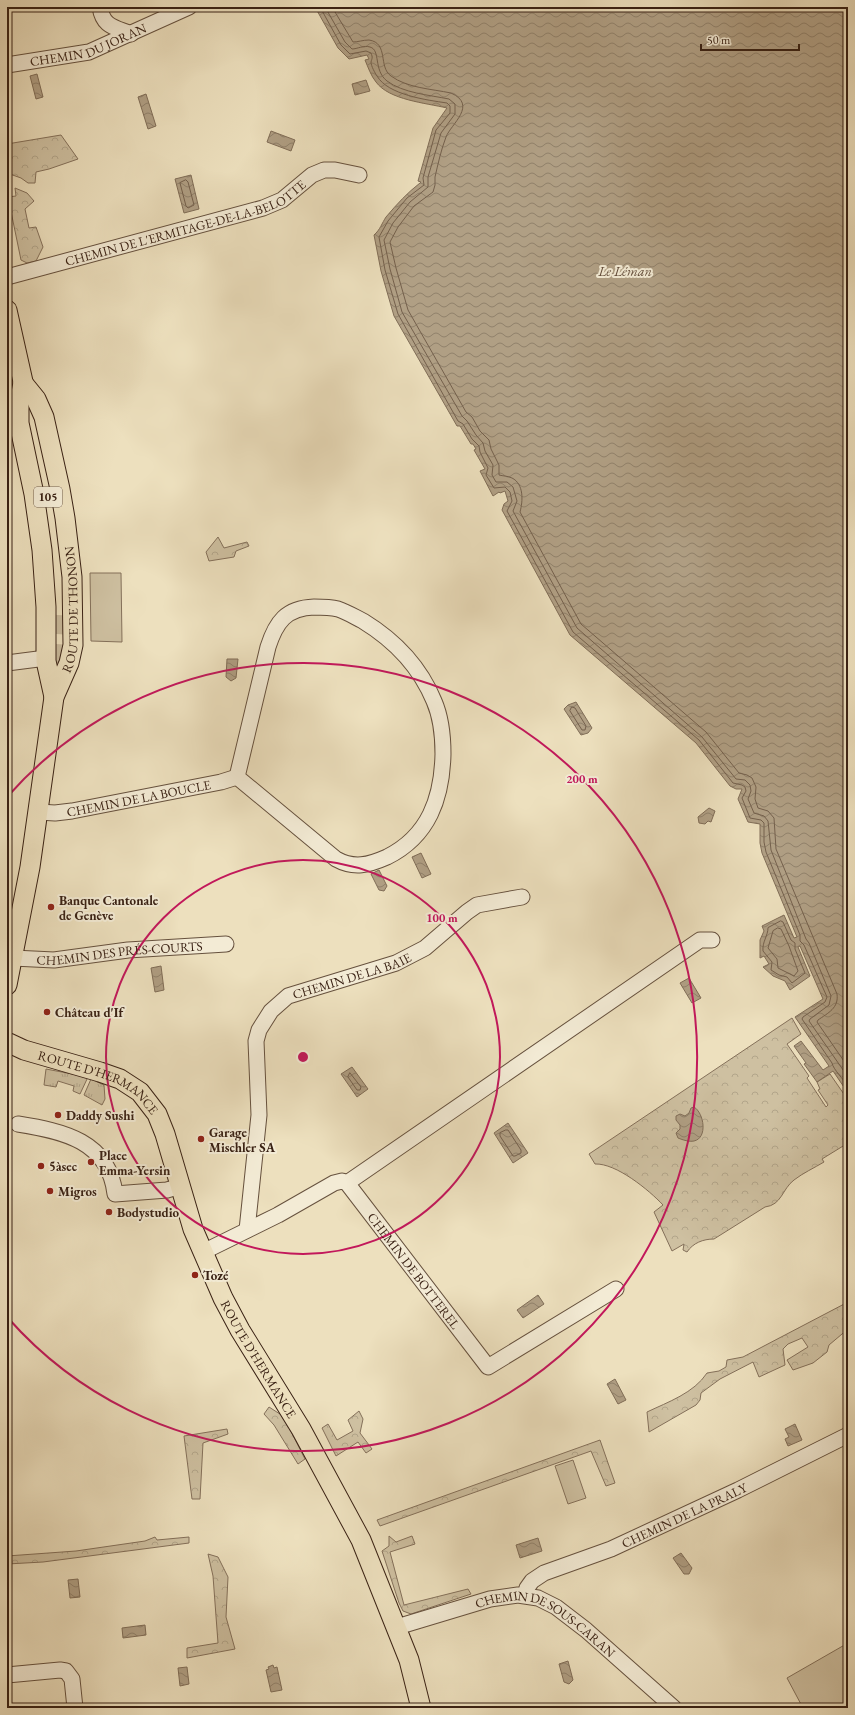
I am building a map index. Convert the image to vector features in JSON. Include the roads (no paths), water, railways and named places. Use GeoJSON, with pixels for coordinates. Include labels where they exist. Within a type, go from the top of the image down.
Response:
{"type":"FeatureCollection","features":[{"type":"Feature","properties":{"kind":"main road","name":"ROUTE DE THONON"},"geometry":{"type":"LineString","coordinates":[[7,310],[23,383],[18,418],[35,503],[42,550],[46,607],[46,658],[54,697]]}},
{"type":"Feature","properties":{"kind":"main road","name":"ROUTE DE THONON"},"geometry":{"type":"LineString","coordinates":[[7,986],[29,874],[39,812],[54,697],[71,657],[73,645],[73,599],[65,518],[44,417],[38,403],[23,383]]}},
{"type":"Feature","properties":{"kind":"main road","name":"105"},"geometry":{"type":"LineString","coordinates":[[23,383],[52,520],[59,578],[60,613]]}},
{"type":"Feature","properties":{"kind":"main road"},"geometry":{"type":"LineString","coordinates":[[46,658],[71,657]]}},
{"type":"Feature","properties":{"kind":"main road","name":"ROUTE D'HERMANCE"},"geometry":{"type":"LineString","coordinates":[[8,1039],[24,1050],[110,1075],[132,1086],[151,1104],[161,1123],[193,1229],[223,1298],[240,1330],[301,1429],[361,1540],[397,1627],[414,1678],[421,1708]]}},
{"type":"Feature","properties":{"kind":"street"},"geometry":{"type":"LineString","coordinates":[[100,7],[103,19],[107,24],[131,34]]}},
{"type":"Feature","properties":{"kind":"street","name":"CHEMIN DU JORAN"},"geometry":{"type":"LineString","coordinates":[[7,65],[88,52],[188,8]]}},
{"type":"Feature","properties":{"kind":"street","name":"CHEMIN DE L'ERMITAGE-DE-LA-BELOTTE"},"geometry":{"type":"LineString","coordinates":[[7,278],[263,208],[282,200],[312,175],[324,170],[335,170],[359,175]]}},
{"type":"Feature","properties":{"kind":"street"},"geometry":{"type":"LineString","coordinates":[[314,607],[338,609],[354,616],[379,631],[395,644],[409,659],[425,683],[435,703],[440,724],[443,748],[441,781],[433,810],[420,831],[412,840],[394,853],[372,864],[352,866],[336,859],[237,777],[272,634],[279,622],[285,616],[299,609],[314,607]]}},
{"type":"Feature","properties":{"kind":"street"},"geometry":{"type":"LineString","coordinates":[[7,663],[46,658]]}},
{"type":"Feature","properties":{"kind":"street","name":"CHEMIN DE LA BOUCLE"},"geometry":{"type":"LineString","coordinates":[[39,812],[56,813],[72,811],[221,782],[237,777]]}},
{"type":"Feature","properties":{"kind":"street","name":"CHEMIN DE LA BAIE"},"geometry":{"type":"LineString","coordinates":[[247,1230],[259,1115],[256,1041],[259,1030],[271,1010],[280,1001],[296,993],[388,966],[407,958],[425,948],[477,905],[522,897]]}},
{"type":"Feature","properties":{"kind":"street"},"geometry":{"type":"LineString","coordinates":[[203,1252],[278,1215],[334,1183],[342,1181],[347,1183],[700,940],[712,940]]}},
{"type":"Feature","properties":{"kind":"street","name":"CHEMIN DES PRÉS-COURTS"},"geometry":{"type":"LineString","coordinates":[[13,958],[47,960],[128,950],[226,944]]}},
{"type":"Feature","properties":{"kind":"street"},"geometry":{"type":"LineString","coordinates":[[18,1124],[60,1132],[85,1144],[97,1153],[107,1166],[113,1179],[115,1194],[167,1190],[181,1186]]}},
{"type":"Feature","properties":{"kind":"street","name":"CHEMIN DE BOTTEREL"},"geometry":{"type":"LineString","coordinates":[[347,1183],[488,1367],[616,1289]]}},
{"type":"Feature","properties":{"kind":"street","name":"CHEMIN DE LA PRALY"},"geometry":{"type":"LineString","coordinates":[[525,1596],[527,1588],[532,1580],[544,1573],[622,1544],[848,1435]]}},
{"type":"Feature","properties":{"kind":"street","name":"CHEMIN DE SOUS-CARAN"},"geometry":{"type":"LineString","coordinates":[[397,1627],[490,1599],[525,1596],[538,1598],[549,1603],[569,1617],[674,1708]]}},
{"type":"Feature","properties":{"kind":"street"},"geometry":{"type":"LineString","coordinates":[[7,1676],[60,1670],[66,1671],[72,1679],[75,1708]]}},
{"type":"Feature","properties":{"kind":"water","name":"Le Léman"},"geometry":{"type":"Polygon","coordinates":[[[315,7],[848,7],[848,1093],[833,1071],[817,1082],[804,1064],[806,1063],[794,1046],[801,1041],[823,1070],[829,1066],[795,1017],[823,999],[800,946],[798,947],[810,976],[790,990],[785,981],[773,976],[763,967],[769,964],[764,956],[760,958],[760,940],[764,931],[762,926],[784,915],[794,938],[797,937],[762,853],[760,843],[760,824],[748,822],[738,799],[742,789],[736,789],[730,786],[696,743],[570,635],[502,510],[504,504],[508,501],[505,491],[499,492],[493,496],[480,471],[485,469],[474,450],[476,449],[473,444],[471,444],[460,426],[457,426],[394,316],[381,271],[374,235],[386,217],[406,195],[421,182],[418,181],[433,128],[447,108],[408,100],[382,88],[374,80],[365,60],[369,59],[367,55],[349,59],[338,48],[315,7]]]}},
{"type":"Feature","properties":{"kind":"water"},"geometry":{"type":"Polygon","coordinates":[[[37,74],[43,97],[36,99],[30,76],[37,74]]]}},
{"type":"Feature","properties":{"kind":"water"},"geometry":{"type":"Polygon","coordinates":[[[366,80],[370,91],[355,95],[352,84],[366,80]]]}},
{"type":"Feature","properties":{"kind":"water"},"geometry":{"type":"Polygon","coordinates":[[[146,94],[156,126],[148,129],[138,97],[146,94]]]}},
{"type":"Feature","properties":{"kind":"water"},"geometry":{"type":"Polygon","coordinates":[[[271,131],[295,140],[291,151],[267,142],[271,131]]]}},
{"type":"Feature","properties":{"kind":"water"},"geometry":{"type":"Polygon","coordinates":[[[191,175],[199,209],[184,213],[175,179],[191,175]]]}},
{"type":"Feature","properties":{"kind":"water"},"geometry":{"type":"Polygon","coordinates":[[[227,659],[238,659],[236,678],[231,681],[226,677],[227,659]]]}},
{"type":"Feature","properties":{"kind":"water"},"geometry":{"type":"Polygon","coordinates":[[[576,702],[592,728],[588,733],[581,735],[564,709],[568,705],[576,702]]]}},
{"type":"Feature","properties":{"kind":"water"},"geometry":{"type":"Polygon","coordinates":[[[709,808],[715,811],[711,822],[708,821],[705,824],[699,823],[698,817],[709,808]]]}},
{"type":"Feature","properties":{"kind":"water"},"geometry":{"type":"Polygon","coordinates":[[[421,853],[431,874],[422,878],[412,857],[421,853]]]}},
{"type":"Feature","properties":{"kind":"water"},"geometry":{"type":"Polygon","coordinates":[[[379,870],[387,886],[384,891],[379,890],[371,874],[379,870]]]}},
{"type":"Feature","properties":{"kind":"water"},"geometry":{"type":"Polygon","coordinates":[[[161,966],[164,990],[155,992],[151,968],[161,966]]]}},
{"type":"Feature","properties":{"kind":"water"},"geometry":{"type":"Polygon","coordinates":[[[689,978],[701,998],[692,1003],[680,983],[689,978]]]}},
{"type":"Feature","properties":{"kind":"water"},"geometry":{"type":"Polygon","coordinates":[[[352,1067],[368,1089],[357,1097],[341,1074],[352,1067]]]}},
{"type":"Feature","properties":{"kind":"water"},"geometry":{"type":"Polygon","coordinates":[[[694,1107],[700,1114],[703,1131],[698,1139],[694,1141],[686,1141],[678,1138],[676,1133],[680,1129],[680,1125],[676,1120],[676,1116],[680,1114],[685,1116],[689,1113],[691,1108],[694,1107]]]}},
{"type":"Feature","properties":{"kind":"water"},"geometry":{"type":"Polygon","coordinates":[[[508,1123],[528,1153],[513,1163],[494,1133],[508,1123]]]}},
{"type":"Feature","properties":{"kind":"water"},"geometry":{"type":"Polygon","coordinates":[[[538,1295],[544,1304],[523,1318],[517,1310],[538,1295]]]}},
{"type":"Feature","properties":{"kind":"water"},"geometry":{"type":"Polygon","coordinates":[[[615,1379],[626,1400],[618,1404],[607,1384],[615,1379]]]}},
{"type":"Feature","properties":{"kind":"water"},"geometry":{"type":"Polygon","coordinates":[[[795,1424],[802,1440],[788,1446],[785,1439],[789,1437],[785,1429],[795,1424]]]}},
{"type":"Feature","properties":{"kind":"water"},"geometry":{"type":"Polygon","coordinates":[[[538,1538],[542,1551],[520,1558],[516,1545],[538,1538]]]}},
{"type":"Feature","properties":{"kind":"water"},"geometry":{"type":"Polygon","coordinates":[[[681,1553],[692,1568],[689,1574],[684,1574],[673,1558],[681,1553]]]}},
{"type":"Feature","properties":{"kind":"water"},"geometry":{"type":"Polygon","coordinates":[[[78,1579],[80,1597],[70,1598],[68,1580],[78,1579]]]}},
{"type":"Feature","properties":{"kind":"water"},"geometry":{"type":"Polygon","coordinates":[[[145,1625],[146,1635],[123,1638],[122,1628],[145,1625]]]}},
{"type":"Feature","properties":{"kind":"water"},"geometry":{"type":"Polygon","coordinates":[[[568,1661],[573,1680],[569,1684],[564,1682],[559,1664],[568,1661]]]}},
{"type":"Feature","properties":{"kind":"water"},"geometry":{"type":"Polygon","coordinates":[[[273,1665],[274,1668],[277,1667],[282,1690],[271,1692],[266,1670],[269,1669],[268,1667],[273,1665]]]}},
{"type":"Feature","properties":{"kind":"water"},"geometry":{"type":"Polygon","coordinates":[[[187,1667],[189,1684],[180,1686],[178,1668],[187,1667]]]}},
{"type":"Feature","properties":{"kind":"tunnel"},"geometry":{"type":"LineString","coordinates":[[55,692],[60,613]]}},
{"type":"Feature","properties":{"kind":"place","name":"Banque Cantonale de Genève"},"geometry":{"type":"Point","coordinates":[51,907]}},
{"type":"Feature","properties":{"kind":"place","name":"Château d'If"},"geometry":{"type":"Point","coordinates":[47,1012]}},
{"type":"Feature","properties":{"kind":"place","name":"Daddy Sushi"},"geometry":{"type":"Point","coordinates":[58,1115]}},
{"type":"Feature","properties":{"kind":"place","name":"Garage Mischler SA"},"geometry":{"type":"Point","coordinates":[201,1139]}},
{"type":"Feature","properties":{"kind":"place","name":"Place Emma-Yersin"},"geometry":{"type":"Point","coordinates":[91,1162]}},
{"type":"Feature","properties":{"kind":"place","name":"5àsec"},"geometry":{"type":"Point","coordinates":[41,1166]}},
{"type":"Feature","properties":{"kind":"place","name":"Migros"},"geometry":{"type":"Point","coordinates":[50,1191]}},
{"type":"Feature","properties":{"kind":"place","name":"Bodystudio"},"geometry":{"type":"Point","coordinates":[109,1212]}},
{"type":"Feature","properties":{"kind":"place","name":"Tozé"},"geometry":{"type":"Point","coordinates":[195,1275]}}]}
